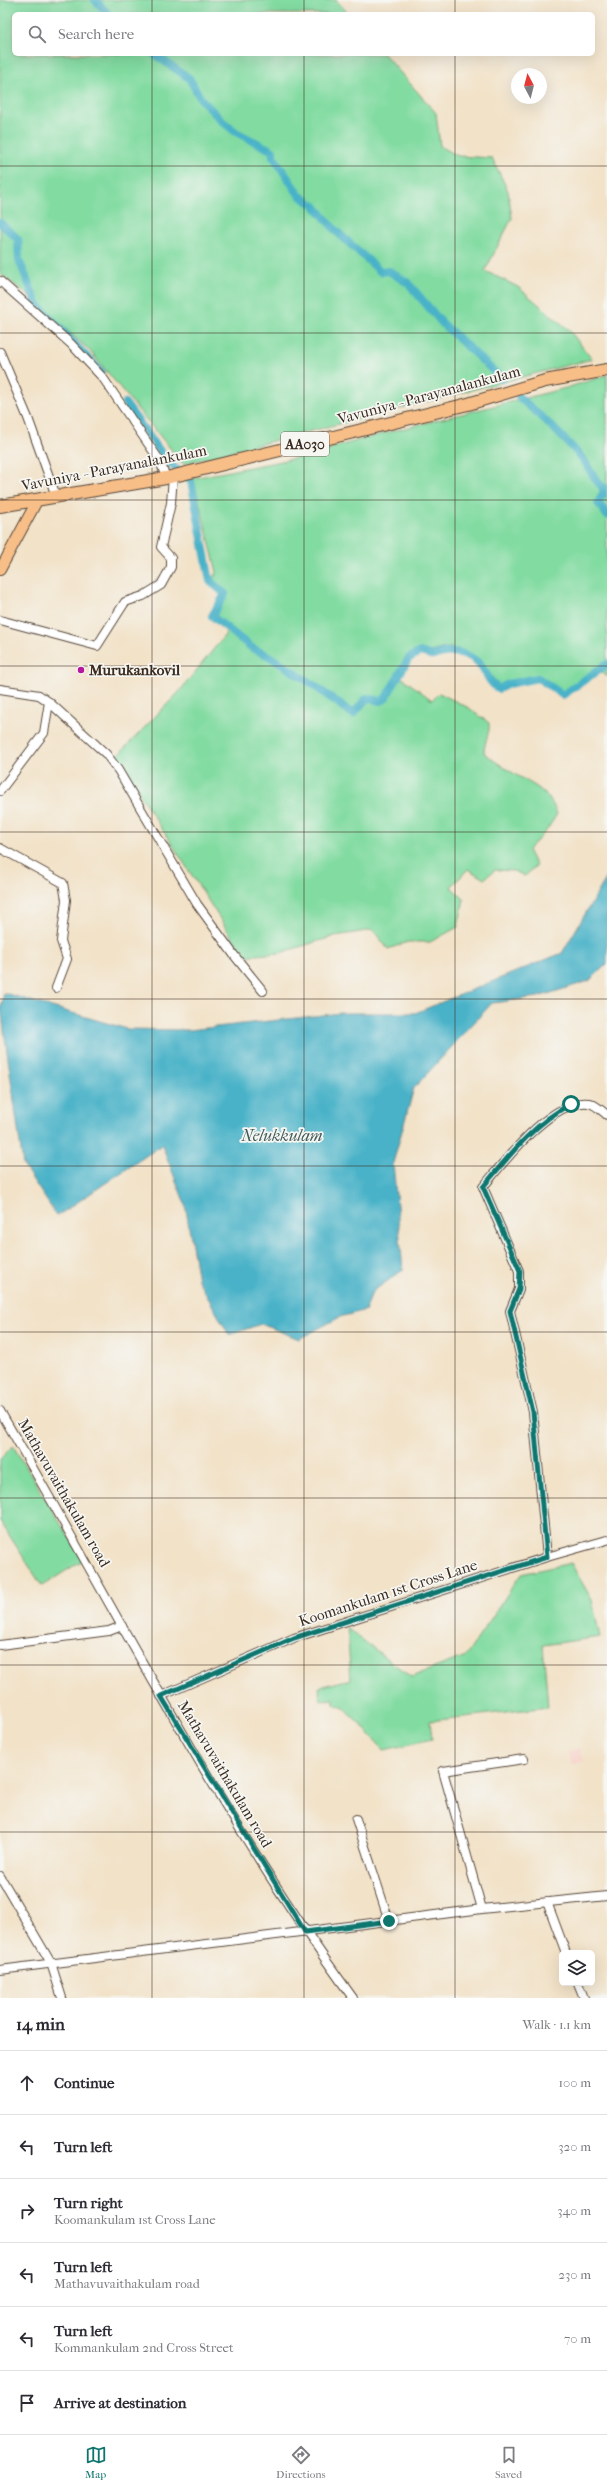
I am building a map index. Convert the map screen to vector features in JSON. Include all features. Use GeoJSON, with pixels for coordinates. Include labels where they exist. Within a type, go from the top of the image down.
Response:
{"type":"FeatureCollection","features":[{"type":"Feature","properties":{"kind":"highway","name":"Vavuniya - Parayanalankulam"},"geometry":{"type":"LineString","coordinates":[[0,506],[170,477],[468,404],[545,381],[607,370]]}},
{"type":"Feature","properties":{"kind":"main road"},"geometry":{"type":"LineString","coordinates":[[0,570],[38,499]]}},
{"type":"Feature","properties":{"kind":"street"},"geometry":{"type":"LineString","coordinates":[[0,281],[71,344],[103,378],[170,477],[171,503],[161,547],[171,558],[171,567],[161,585],[143,596],[125,602],[97,646],[0,620]]}},
{"type":"Feature","properties":{"kind":"street"},"geometry":{"type":"LineString","coordinates":[[0,352],[28,418],[56,496]]}},
{"type":"Feature","properties":{"kind":"street"},"geometry":{"type":"LineString","coordinates":[[0,690],[39,695],[49,702],[106,754],[118,770],[197,904],[234,955],[263,990]]}},
{"type":"Feature","properties":{"kind":"street"},"geometry":{"type":"LineString","coordinates":[[0,791],[44,733],[49,702]]}},
{"type":"Feature","properties":{"kind":"street"},"geometry":{"type":"LineString","coordinates":[[0,848],[63,883],[66,900],[61,941],[67,959],[56,988]]}},
{"type":"Feature","properties":{"kind":"street"},"geometry":{"type":"LineString","coordinates":[[547,1557],[533,1412],[510,1311],[519,1289],[520,1271],[483,1187],[512,1153],[555,1112],[571,1104],[589,1103],[607,1115]]}},
{"type":"Feature","properties":{"kind":"street","name":"Mathavuvaithakulam road"},"geometry":{"type":"LineString","coordinates":[[0,1411],[75,1539],[161,1696],[305,1932],[353,1998]]}},
{"type":"Feature","properties":{"kind":"street","name":"Koomankulam 1st Cross Lane"},"geometry":{"type":"LineString","coordinates":[[161,1696],[294,1638],[547,1557],[607,1540]]}},
{"type":"Feature","properties":{"kind":"street"},"geometry":{"type":"LineString","coordinates":[[0,1645],[109,1631],[122,1626]]}},
{"type":"Feature","properties":{"kind":"street"},"geometry":{"type":"LineString","coordinates":[[482,1909],[442,1771],[524,1759]]}},
{"type":"Feature","properties":{"kind":"street"},"geometry":{"type":"LineString","coordinates":[[356,1819],[389,1921]]}},
{"type":"Feature","properties":{"kind":"street"},"geometry":{"type":"LineString","coordinates":[[0,1876],[51,1963],[62,1998]]}},
{"type":"Feature","properties":{"kind":"street"},"geometry":{"type":"LineString","coordinates":[[0,1970],[482,1909],[607,1896]]}},
{"type":"Feature","properties":{"kind":"street"},"geometry":{"type":"LineString","coordinates":[[547,1902],[565,1950]]}},
{"type":"Feature","properties":{"kind":"street"},"geometry":{"type":"LineString","coordinates":[[579,1986],[584,1998]]}},
{"type":"Feature","properties":{"kind":"shaded area"},"geometry":{"type":"Polygon","coordinates":[[[580,1748],[584,1761],[572,1765],[568,1752],[580,1748]]]}},
{"type":"Feature","properties":{"kind":"green space"},"geometry":{"type":"Polygon","coordinates":[[[0,0],[336,0],[347,12],[12,12],[12,56],[386,56],[436,113],[440,146],[458,156],[492,158],[508,191],[512,218],[485,271],[518,287],[569,330],[592,359],[183,464],[90,351],[27,294],[0,274],[0,0]]]}},
{"type":"Feature","properties":{"kind":"green space"},"geometry":{"type":"Polygon","coordinates":[[[607,375],[607,677],[603,672],[563,692],[537,676],[512,680],[499,686],[482,665],[475,659],[467,653],[450,648],[408,657],[397,674],[432,700],[439,693],[469,708],[489,723],[489,731],[484,753],[503,767],[538,788],[549,798],[557,814],[547,830],[528,850],[536,866],[525,876],[514,871],[495,870],[484,879],[468,869],[451,887],[464,899],[458,927],[430,942],[408,942],[388,949],[373,930],[335,936],[280,953],[244,956],[131,781],[118,755],[179,692],[225,635],[228,626],[216,615],[228,593],[212,580],[217,572],[193,478],[292,459],[385,433],[566,388],[607,375]]]}},
{"type":"Feature","properties":{"kind":"green space"},"geometry":{"type":"Polygon","coordinates":[[[13,1446],[83,1560],[42,1586],[0,1521],[0,1459],[13,1446]]]}},
{"type":"Feature","properties":{"kind":"green space"},"geometry":{"type":"Polygon","coordinates":[[[571,1563],[592,1600],[600,1637],[543,1645],[548,1707],[430,1721],[432,1739],[384,1750],[346,1709],[334,1704],[334,1699],[321,1700],[319,1687],[351,1679],[347,1628],[411,1677],[466,1656],[521,1574],[571,1563]]]}},
{"type":"Feature","properties":{"kind":"water","name":"Nelukkulam"},"geometry":{"type":"Polygon","coordinates":[[[607,877],[607,964],[589,981],[538,997],[492,1003],[414,1088],[393,1163],[403,1270],[372,1292],[366,1310],[340,1317],[299,1339],[261,1324],[229,1335],[198,1280],[185,1204],[162,1145],[57,1216],[23,1165],[1,1009],[4,993],[127,1029],[189,1030],[341,1013],[415,1013],[562,953],[607,877]]]}},
{"type":"Feature","properties":{"kind":"waterway"},"geometry":{"type":"LineString","coordinates":[[95,0],[106,12]]}},
{"type":"Feature","properties":{"kind":"waterway"},"geometry":{"type":"LineString","coordinates":[[157,56],[189,78],[201,99],[223,122],[236,132],[273,151],[273,156],[299,195],[315,206],[335,230],[381,272],[389,271],[408,283],[442,323],[502,379]]}},
{"type":"Feature","properties":{"kind":"waterway"},"geometry":{"type":"LineString","coordinates":[[0,223],[18,239],[19,260],[37,304],[101,372]]}},
{"type":"Feature","properties":{"kind":"waterway"},"geometry":{"type":"LineString","coordinates":[[519,397],[559,433],[584,461],[597,481],[603,487],[603,494],[598,503],[607,515]]}},
{"type":"Feature","properties":{"kind":"waterway"},"geometry":{"type":"LineString","coordinates":[[125,403],[169,463],[191,481],[210,581],[225,594],[212,616],[252,648],[269,656],[312,684],[353,714],[367,698],[381,701],[385,699],[409,658],[420,652],[433,656],[452,652],[472,658],[482,667],[491,682],[499,689],[508,684],[538,678],[563,695],[607,664]]}},
{"type":"Feature","properties":{"kind":"place","name":"Murukankovil"},"geometry":{"type":"Point","coordinates":[81,670]}},
{"type":"Feature","properties":{"kind":"route"},"geometry":{"type":"LineString","coordinates":[[389,1921],[305,1932],[161,1696],[294,1638],[547,1557],[533,1412],[510,1311],[519,1289],[520,1271],[483,1187],[512,1153],[555,1112],[571,1104]]}}]}
